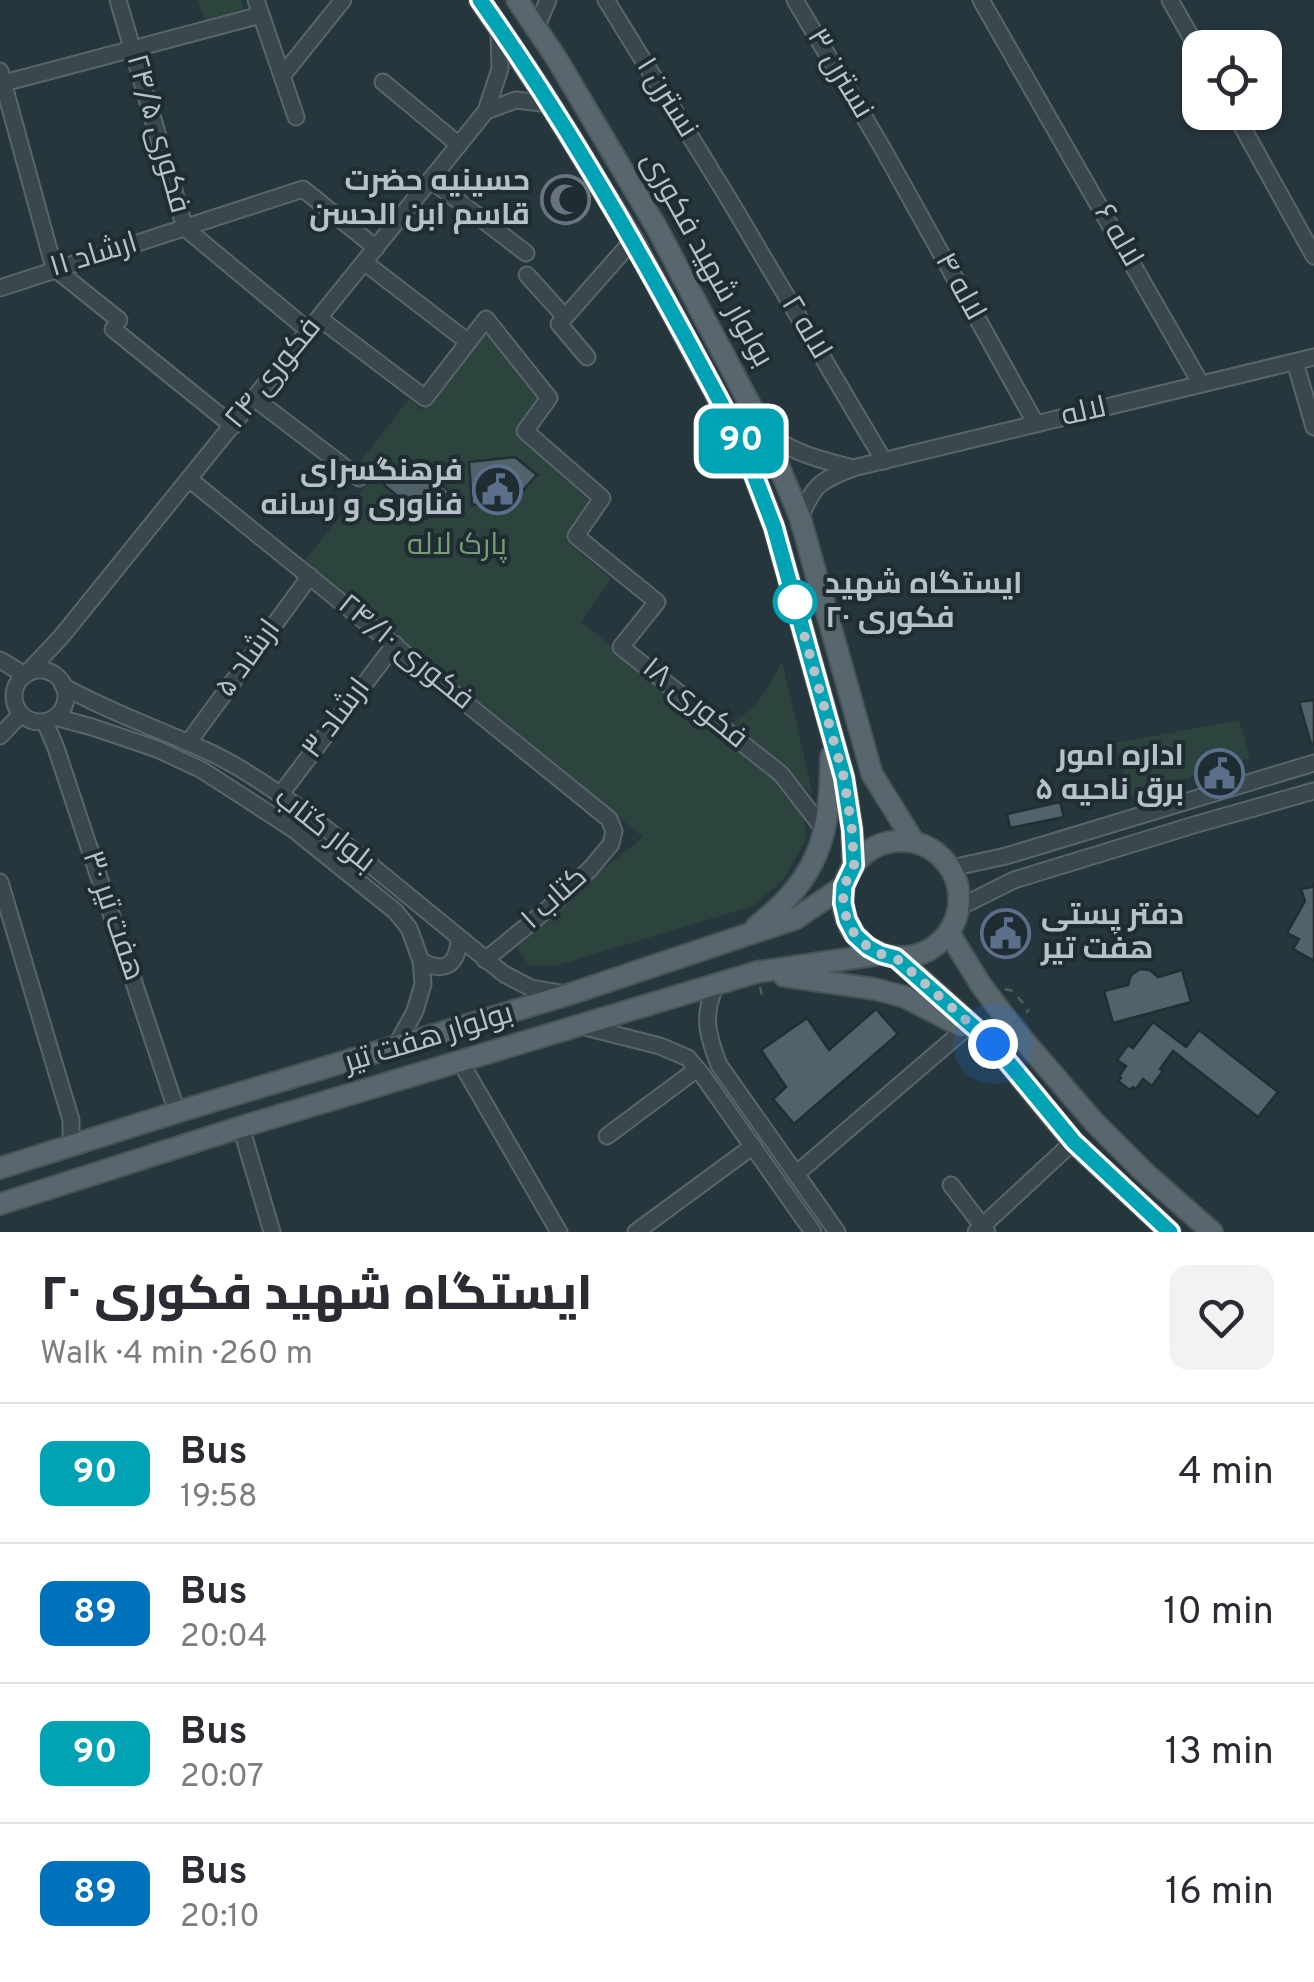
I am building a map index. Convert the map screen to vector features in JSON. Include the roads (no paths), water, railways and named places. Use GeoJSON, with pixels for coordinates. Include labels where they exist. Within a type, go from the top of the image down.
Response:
{"type":"FeatureCollection","features":[{"type":"Feature","properties":{"kind":"main road","name":"بولوار شهید فکوری"},"geometry":{"type":"LineString","coordinates":[[480,0],[550,104],[633,240],[742,443],[774,527],[844,778],[854,865]]}},
{"type":"Feature","properties":{"kind":"main road","name":"بولوار شهید فکوری"},"geometry":{"type":"LineString","coordinates":[[517,0],[555,56],[657,228],[766,433],[800,517],[872,774],[914,842]]}},
{"type":"Feature","properties":{"kind":"main road"},"geometry":{"type":"LineString","coordinates":[[746,936],[780,908],[816,859],[825,832],[831,730]]}},
{"type":"Feature","properties":{"kind":"main road"},"geometry":{"type":"LineString","coordinates":[[844,778],[850,786],[860,788],[872,774]]}},
{"type":"Feature","properties":{"kind":"main road"},"geometry":{"type":"LineString","coordinates":[[888,956],[926,953],[950,933],[960,907],[951,868],[941,856],[914,842],[880,844],[854,865],[844,886],[847,920],[855,935],[868,947],[888,956],[985,1049]]}},
{"type":"Feature","properties":{"kind":"main road","name":"بولوار هفت تیر"},"geometry":{"type":"LineString","coordinates":[[0,1168],[570,994],[746,936],[795,919],[844,886]]}},
{"type":"Feature","properties":{"kind":"main road"},"geometry":{"type":"LineString","coordinates":[[950,933],[981,985],[1014,1029],[1094,1122],[1212,1232]]}},
{"type":"Feature","properties":{"kind":"main road","name":"بولوار هفت تیر"},"geometry":{"type":"LineString","coordinates":[[0,1204],[242,1126],[756,972],[888,956]]}},
{"type":"Feature","properties":{"kind":"main road"},"geometry":{"type":"LineString","coordinates":[[756,972],[905,996],[965,1029],[1074,1142],[1170,1232]]}},
{"type":"Feature","properties":{"kind":"street","name":"فکوری ۲۴/۵"},"geometry":{"type":"LineString","coordinates":[[118,0],[184,228],[314,324],[425,398],[468,342]]}},
{"type":"Feature","properties":{"kind":"street"},"geometry":{"type":"LineString","coordinates":[[282,76],[343,0]]}},
{"type":"Feature","properties":{"kind":"street"},"geometry":{"type":"LineString","coordinates":[[536,28],[548,0]]}},
{"type":"Feature","properties":{"kind":"street","name":"نسترن ۱"},"geometry":{"type":"LineString","coordinates":[[606,0],[727,196]]}},
{"type":"Feature","properties":{"kind":"street","name":"نسترن ۳"},"geometry":{"type":"LineString","coordinates":[[795,0],[883,149]]}},
{"type":"Feature","properties":{"kind":"street","name":"لاله ۶"},"geometry":{"type":"LineString","coordinates":[[981,0],[1201,384]]}},
{"type":"Feature","properties":{"kind":"street"},"geometry":{"type":"LineString","coordinates":[[1172,4],[1187,30]]}},
{"type":"Feature","properties":{"kind":"street"},"geometry":{"type":"LineString","coordinates":[[233,426],[54,268],[1,80],[132,49],[259,7],[296,117]]}},
{"type":"Feature","properties":{"kind":"street"},"geometry":{"type":"LineString","coordinates":[[486,112],[500,69],[499,26]]}},
{"type":"Feature","properties":{"kind":"street"},"geometry":{"type":"LineString","coordinates":[[383,82],[459,145]]}},
{"type":"Feature","properties":{"kind":"street"},"geometry":{"type":"LineString","coordinates":[[486,112],[516,100],[550,104]]}},
{"type":"Feature","properties":{"kind":"street","name":"فکوری ۲۴"},"geometry":{"type":"LineString","coordinates":[[25,675],[61,637],[486,112]]}},
{"type":"Feature","properties":{"kind":"street"},"geometry":{"type":"LineString","coordinates":[[1244,130],[1314,256]]}},
{"type":"Feature","properties":{"kind":"street","name":"لاله ۴"},"geometry":{"type":"LineString","coordinates":[[883,149],[1036,424]]}},
{"type":"Feature","properties":{"kind":"street"},"geometry":{"type":"LineString","coordinates":[[431,180],[526,253]]}},
{"type":"Feature","properties":{"kind":"street","name":"ارشاد ۱۱"},"geometry":{"type":"LineString","coordinates":[[0,288],[303,189],[376,248]]}},
{"type":"Feature","properties":{"kind":"street","name":"لاله ۲"},"geometry":{"type":"LineString","coordinates":[[727,196],[884,461]]}},
{"type":"Feature","properties":{"kind":"street"},"geometry":{"type":"LineString","coordinates":[[562,320],[633,240]]}},
{"type":"Feature","properties":{"kind":"street"},"geometry":{"type":"LineString","coordinates":[[364,262],[468,342]]}},
{"type":"Feature","properties":{"kind":"street"},"geometry":{"type":"LineString","coordinates":[[527,275],[587,357]]}},
{"type":"Feature","properties":{"kind":"street","name":"فکوری ١٨"},"geometry":{"type":"LineString","coordinates":[[468,342],[486,319],[549,398],[525,431],[602,498],[576,536],[657,602],[621,647],[781,774],[825,832]]}},
{"type":"Feature","properties":{"kind":"street","name":"لاله"},"geometry":{"type":"LineString","coordinates":[[800,517],[812,490],[822,480],[853,468],[1314,357]]}},
{"type":"Feature","properties":{"kind":"street"},"geometry":{"type":"LineString","coordinates":[[1294,362],[1314,427]]}},
{"type":"Feature","properties":{"kind":"street"},"geometry":{"type":"LineString","coordinates":[[254,398],[359,478]]}},
{"type":"Feature","properties":{"kind":"street","name":"لاله"},"geometry":{"type":"LineString","coordinates":[[766,433],[792,450],[853,468]]}},
{"type":"Feature","properties":{"kind":"street","name":"فکوری ۲۴/۱۰"},"geometry":{"type":"LineString","coordinates":[[189,479],[608,819],[614,832]]}},
{"type":"Feature","properties":{"kind":"street","name":"ارشاد ۵"},"geometry":{"type":"LineString","coordinates":[[188,742],[310,576]]}},
{"type":"Feature","properties":{"kind":"street"},"geometry":{"type":"LineString","coordinates":[[0,690],[28,719],[50,720],[63,708],[66,697],[60,681],[61,637]]}},
{"type":"Feature","properties":{"kind":"street","name":"ارشاد ۳"},"geometry":{"type":"LineString","coordinates":[[280,795],[395,644]]}},
{"type":"Feature","properties":{"kind":"street"},"geometry":{"type":"LineString","coordinates":[[0,660],[25,675]]}},
{"type":"Feature","properties":{"kind":"street"},"geometry":{"type":"LineString","coordinates":[[0,736],[18,708],[14,692],[25,675],[44,671],[60,681]]}},
{"type":"Feature","properties":{"kind":"street","name":"بلوار کتاب"},"geometry":{"type":"LineString","coordinates":[[60,681],[100,706],[212,753],[307,814],[504,974],[531,988],[570,994]]}},
{"type":"Feature","properties":{"kind":"street","name":"بلوار کتاب"},"geometry":{"type":"LineString","coordinates":[[50,720],[92,726],[172,756],[202,770],[293,829],[410,928],[421,961]]}},
{"type":"Feature","properties":{"kind":"street","name":"هفت تیر ۳۰"},"geometry":{"type":"LineString","coordinates":[[50,720],[177,1112]]}},
{"type":"Feature","properties":{"kind":"street"},"geometry":{"type":"LineString","coordinates":[[951,868],[1006,856],[1314,764]]}},
{"type":"Feature","properties":{"kind":"street"},"geometry":{"type":"LineString","coordinates":[[960,907],[1014,880],[1314,791]]}},
{"type":"Feature","properties":{"kind":"street"},"geometry":{"type":"LineString","coordinates":[[1191,799],[1197,824]]}},
{"type":"Feature","properties":{"kind":"street","name":"کتاب ۱"},"geometry":{"type":"LineString","coordinates":[[485,960],[591,868],[611,844],[614,832]]}},
{"type":"Feature","properties":{"kind":"street"},"geometry":{"type":"LineString","coordinates":[[0,882],[72,1120],[71,1145]]}},
{"type":"Feature","properties":{"kind":"street"},"geometry":{"type":"LineString","coordinates":[[421,961],[434,968],[448,965],[458,954],[460,940]]}},
{"type":"Feature","properties":{"kind":"street"},"geometry":{"type":"LineString","coordinates":[[396,1046],[415,1010],[423,984],[421,961]]}},
{"type":"Feature","properties":{"kind":"street"},"geometry":{"type":"LineString","coordinates":[[716,985],[706,1016],[719,1064],[837,1232]]}},
{"type":"Feature","properties":{"kind":"street"},"geometry":{"type":"LineString","coordinates":[[578,1025],[632,1037],[692,1064],[812,1232]]}},
{"type":"Feature","properties":{"kind":"street"},"geometry":{"type":"LineString","coordinates":[[796,1174],[965,1029]]}},
{"type":"Feature","properties":{"kind":"street"},"geometry":{"type":"LineString","coordinates":[[607,1136],[692,1064],[696,1045],[711,1044]]}},
{"type":"Feature","properties":{"kind":"street"},"geometry":{"type":"LineString","coordinates":[[460,1061],[558,1232]]}},
{"type":"Feature","properties":{"kind":"street"},"geometry":{"type":"LineString","coordinates":[[242,1126],[272,1232]]}},
{"type":"Feature","properties":{"kind":"street"},"geometry":{"type":"LineString","coordinates":[[951,1185],[982,1230],[1074,1142]]}},
{"type":"Feature","properties":{"kind":"street"},"geometry":{"type":"LineString","coordinates":[[636,1232],[753,1146]]}},
{"type":"Feature","properties":{"kind":"place","name":"حسینیه حضرت قاسم ابن الحسن"},"geometry":{"type":"Point","coordinates":[565,199]}},
{"type":"Feature","properties":{"kind":"place","name":"فرهنگسرای فناوری و رسانه"},"geometry":{"type":"Point","coordinates":[498,489]}},
{"type":"Feature","properties":{"kind":"place","name":"ایستگاه شهید فکوری ۲۰"},"geometry":{"type":"Point","coordinates":[795,602]}},
{"type":"Feature","properties":{"kind":"place","name":"اداره امور برق ناحیه ۵"},"geometry":{"type":"Point","coordinates":[1219,774]}},
{"type":"Feature","properties":{"kind":"place","name":"دفتر پستی هفت تیر"},"geometry":{"type":"Point","coordinates":[1006,933]}},
{"type":"Feature","properties":{"kind":"park label","name":"پارک لاله"},"geometry":{"type":"Point","coordinates":[457,546]}}]}
